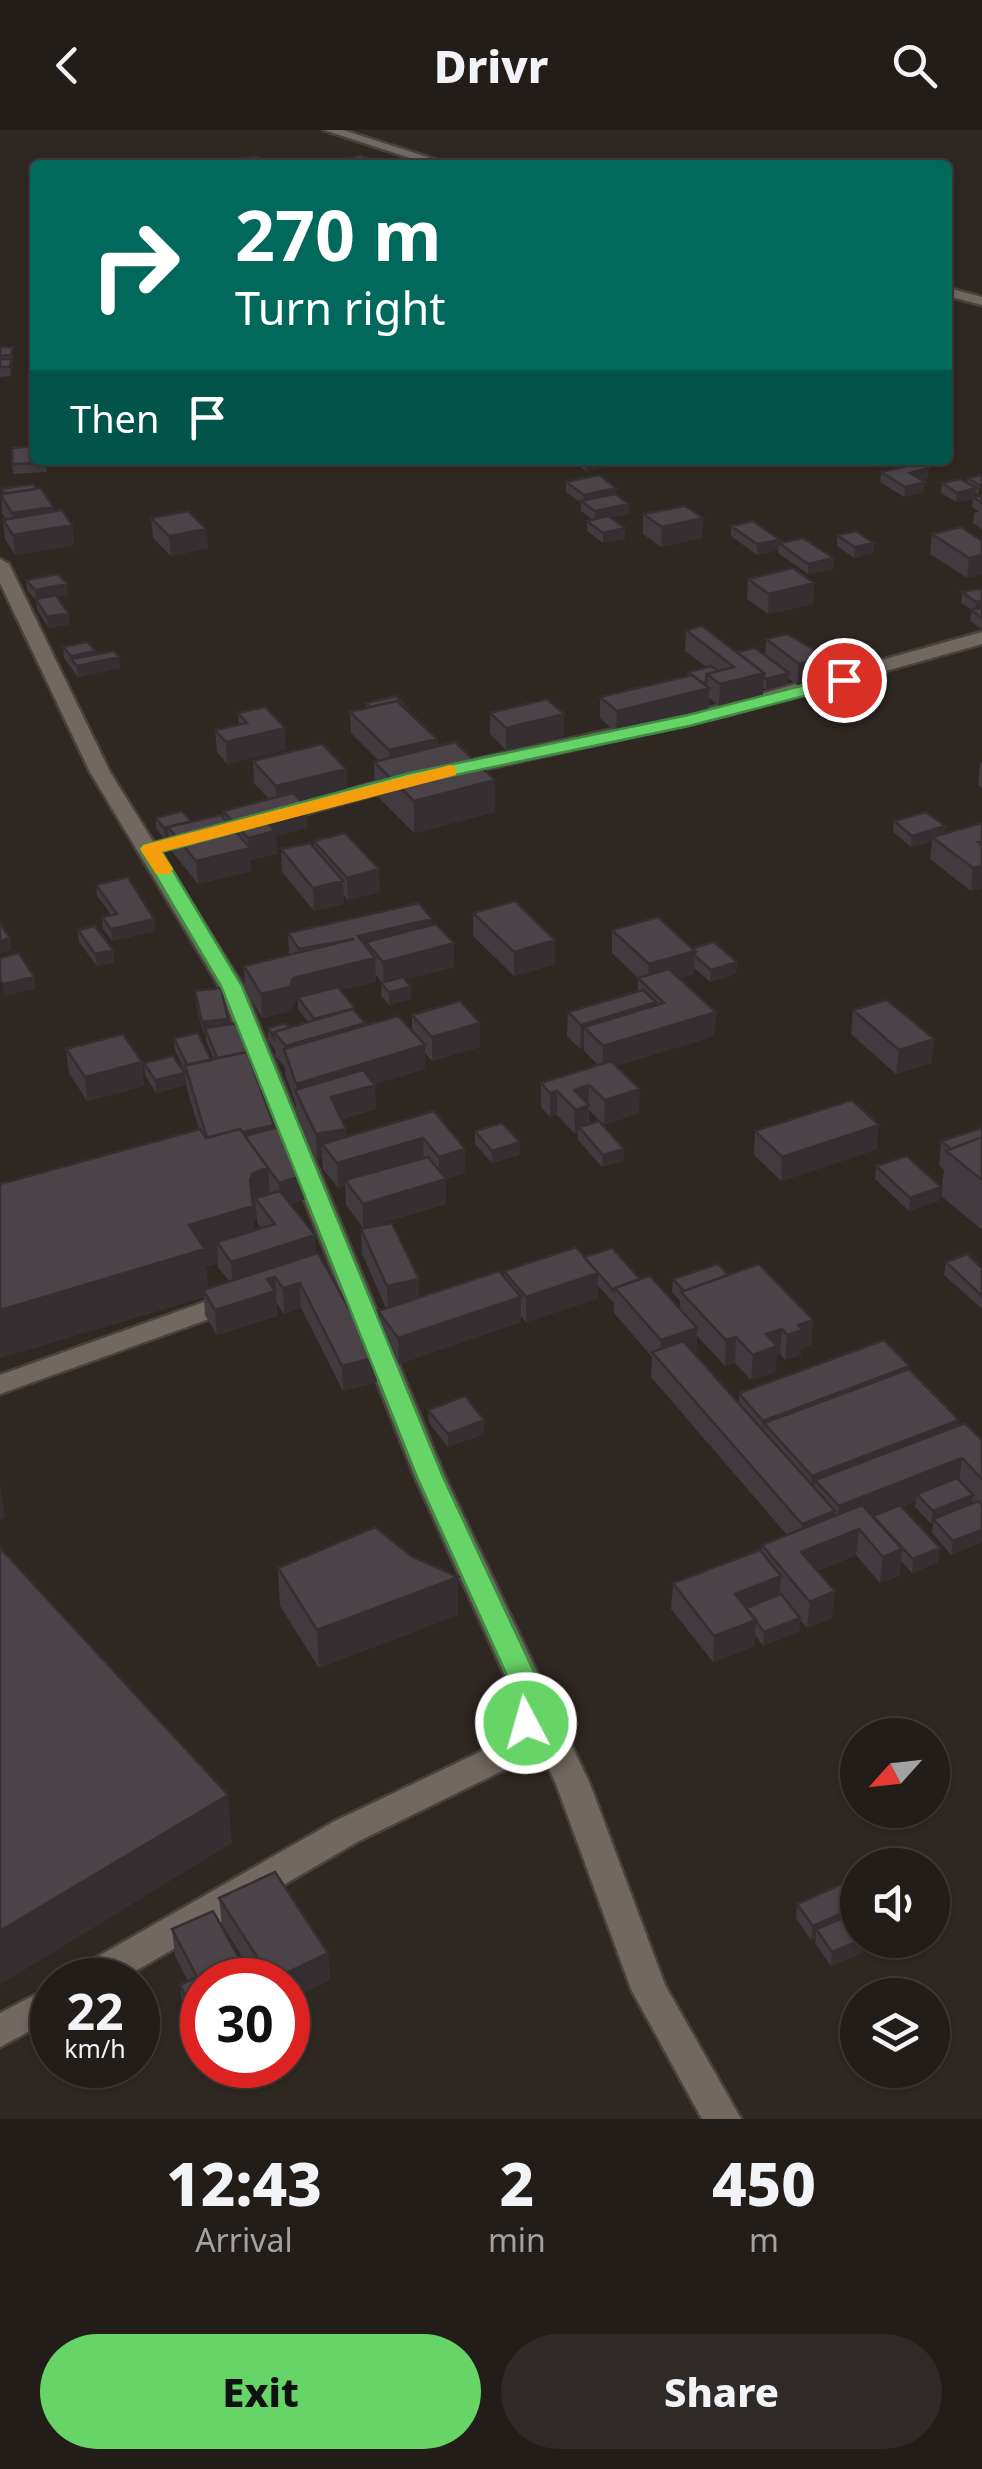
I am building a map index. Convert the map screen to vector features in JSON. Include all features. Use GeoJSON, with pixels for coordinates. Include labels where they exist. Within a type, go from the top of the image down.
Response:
{"type":"FeatureCollection","features":[{"type":"Feature","properties":{"kind":"street"},"geometry":{"type":"LineString","coordinates":[[330,130],[429,160]]}},
{"type":"Feature","properties":{"kind":"street"},"geometry":{"type":"LineString","coordinates":[[952,293],[982,301]]}},
{"type":"Feature","properties":{"kind":"street"},"geometry":{"type":"LineString","coordinates":[[0,564],[100,772],[159,846],[231,986],[328,1268],[573,1784],[649,1989],[722,2119]]}},
{"type":"Feature","properties":{"kind":"street"},"geometry":{"type":"LineString","coordinates":[[263,819],[410,779],[689,720],[844,680],[982,638]]}},
{"type":"Feature","properties":{"kind":"street"},"geometry":{"type":"LineString","coordinates":[[0,1385],[266,1290]]}},
{"type":"Feature","properties":{"kind":"street"},"geometry":{"type":"LineString","coordinates":[[127,1958],[347,1831],[492,1761],[512,1744],[526,1723],[528,1689]]}},
{"type":"Feature","properties":{"kind":"street"},"geometry":{"type":"LineString","coordinates":[[0,2032],[30,2014]]}},
{"type":"Feature","properties":{"kind":"building"},"geometry":{"type":"Polygon","coordinates":[[[360,155],[374,160],[340,160],[360,155]]]}},
{"type":"Feature","properties":{"kind":"building"},"geometry":{"type":"Polygon","coordinates":[[[0,347],[13,347],[11,355],[0,356],[0,347]]]}},
{"type":"Feature","properties":{"kind":"building"},"geometry":{"type":"Polygon","coordinates":[[[0,359],[12,359],[10,367],[0,367],[0,359]]]}},
{"type":"Feature","properties":{"kind":"building"},"geometry":{"type":"Polygon","coordinates":[[[30,446],[30,463],[12,464],[12,448],[30,446]]]}},
{"type":"Feature","properties":{"kind":"building"},"geometry":{"type":"Polygon","coordinates":[[[911,465],[929,468],[910,473],[925,482],[905,487],[881,472],[911,465]]]}},
{"type":"Feature","properties":{"kind":"building"},"geometry":{"type":"Polygon","coordinates":[[[599,475],[616,488],[584,495],[566,482],[599,475]]]}},
{"type":"Feature","properties":{"kind":"building"},"geometry":{"type":"Polygon","coordinates":[[[982,475],[982,485],[968,478],[982,475]]]}},
{"type":"Feature","properties":{"kind":"building"},"geometry":{"type":"Polygon","coordinates":[[[960,479],[976,488],[957,493],[942,483],[960,479]]]}},
{"type":"Feature","properties":{"kind":"building"},"geometry":{"type":"Polygon","coordinates":[[[33,484],[36,489],[4,494],[1,489],[33,484]]]}},
{"type":"Feature","properties":{"kind":"building"},"geometry":{"type":"Polygon","coordinates":[[[41,488],[53,507],[12,513],[0,494],[41,488]]]}},
{"type":"Feature","properties":{"kind":"building"},"geometry":{"type":"Polygon","coordinates":[[[615,494],[629,504],[595,511],[581,501],[615,494]]]}},
{"type":"Feature","properties":{"kind":"building"},"geometry":{"type":"Polygon","coordinates":[[[685,506],[703,518],[662,527],[643,514],[685,506]]]}},
{"type":"Feature","properties":{"kind":"building"},"geometry":{"type":"Polygon","coordinates":[[[62,510],[72,525],[13,535],[3,520],[62,510]]]}},
{"type":"Feature","properties":{"kind":"building"},"geometry":{"type":"Polygon","coordinates":[[[188,511],[206,529],[169,536],[151,518],[188,511]]]}},
{"type":"Feature","properties":{"kind":"building"},"geometry":{"type":"Polygon","coordinates":[[[608,516],[625,528],[603,533],[587,521],[608,516]]]}},
{"type":"Feature","properties":{"kind":"building"},"geometry":{"type":"Polygon","coordinates":[[[753,521],[780,540],[757,544],[731,526],[753,521]]]}},
{"type":"Feature","properties":{"kind":"building"},"geometry":{"type":"Polygon","coordinates":[[[961,527],[982,541],[982,555],[969,558],[932,534],[961,527]]]}},
{"type":"Feature","properties":{"kind":"building"},"geometry":{"type":"Polygon","coordinates":[[[856,531],[874,543],[855,547],[837,535],[856,531]]]}},
{"type":"Feature","properties":{"kind":"building"},"geometry":{"type":"Polygon","coordinates":[[[803,538],[834,558],[808,564],[779,543],[803,538]]]}},
{"type":"Feature","properties":{"kind":"building"},"geometry":{"type":"Polygon","coordinates":[[[793,568],[814,583],[769,594],[748,579],[793,568]]]}},
{"type":"Feature","properties":{"kind":"building"},"geometry":{"type":"Polygon","coordinates":[[[58,574],[67,584],[35,590],[26,580],[58,574]]]}},
{"type":"Feature","properties":{"kind":"building"},"geometry":{"type":"Polygon","coordinates":[[[982,591],[982,601],[976,602],[962,592],[982,591]]]}},
{"type":"Feature","properties":{"kind":"building"},"geometry":{"type":"Polygon","coordinates":[[[56,595],[68,613],[47,617],[36,599],[56,595]]]}},
{"type":"Feature","properties":{"kind":"building"},"geometry":{"type":"Polygon","coordinates":[[[702,626],[764,673],[720,684],[707,674],[734,667],[686,630],[702,626]]]}},
{"type":"Feature","properties":{"kind":"building"},"geometry":{"type":"Polygon","coordinates":[[[787,634],[827,657],[799,664],[766,639],[787,634]]]}},
{"type":"Feature","properties":{"kind":"building"},"geometry":{"type":"Polygon","coordinates":[[[87,642],[96,651],[71,656],[63,647],[87,642]]]}},
{"type":"Feature","properties":{"kind":"building"},"geometry":{"type":"Polygon","coordinates":[[[755,648],[789,673],[766,679],[764,673],[737,652],[755,648]]]}},
{"type":"Feature","properties":{"kind":"building"},"geometry":{"type":"Polygon","coordinates":[[[114,651],[119,657],[77,666],[71,659],[114,651]]]}},
{"type":"Feature","properties":{"kind":"building"},"geometry":{"type":"Polygon","coordinates":[[[711,666],[718,671],[707,674],[706,682],[688,672],[711,666]]]}},
{"type":"Feature","properties":{"kind":"building"},"geometry":{"type":"Polygon","coordinates":[[[692,675],[709,688],[617,711],[600,697],[692,675]]]}},
{"type":"Feature","properties":{"kind":"building"},"geometry":{"type":"Polygon","coordinates":[[[396,696],[407,707],[397,701],[370,707],[366,703],[396,696]]]}},
{"type":"Feature","properties":{"kind":"building"},"geometry":{"type":"Polygon","coordinates":[[[547,699],[564,714],[506,728],[490,713],[547,699]]]}},
{"type":"Feature","properties":{"kind":"building"},"geometry":{"type":"Polygon","coordinates":[[[397,701],[437,739],[389,750],[350,712],[397,701]]]}},
{"type":"Feature","properties":{"kind":"building"},"geometry":{"type":"Polygon","coordinates":[[[265,707],[285,728],[226,742],[215,730],[247,723],[238,713],[265,707]]]}},
{"type":"Feature","properties":{"kind":"building"},"geometry":{"type":"Polygon","coordinates":[[[455,742],[495,780],[414,801],[374,762],[455,742]]]}},
{"type":"Feature","properties":{"kind":"building"},"geometry":{"type":"Polygon","coordinates":[[[322,744],[346,769],[276,786],[253,761],[322,744]]]}},
{"type":"Feature","properties":{"kind":"building"},"geometry":{"type":"Polygon","coordinates":[[[293,793],[306,806],[262,817],[275,831],[248,838],[223,811],[293,793]]]}},
{"type":"Feature","properties":{"kind":"building"},"geometry":{"type":"Polygon","coordinates":[[[182,811],[191,821],[164,828],[156,818],[182,811]]]}},
{"type":"Feature","properties":{"kind":"building"},"geometry":{"type":"Polygon","coordinates":[[[926,812],[945,826],[912,836],[894,821],[926,812]]]}},
{"type":"Feature","properties":{"kind":"building"},"geometry":{"type":"Polygon","coordinates":[[[221,815],[250,848],[196,861],[168,827],[221,815]]]}},
{"type":"Feature","properties":{"kind":"building"},"geometry":{"type":"Polygon","coordinates":[[[982,823],[982,841],[978,842],[982,845],[982,866],[973,868],[932,837],[982,823]]]}},
{"type":"Feature","properties":{"kind":"building"},"geometry":{"type":"Polygon","coordinates":[[[345,833],[379,869],[347,878],[314,841],[345,833]]]}},
{"type":"Feature","properties":{"kind":"building"},"geometry":{"type":"Polygon","coordinates":[[[310,843],[343,881],[313,888],[281,849],[310,843]]]}},
{"type":"Feature","properties":{"kind":"building"},"geometry":{"type":"Polygon","coordinates":[[[128,877],[154,919],[111,929],[102,917],[117,914],[96,885],[128,877]]]}},
{"type":"Feature","properties":{"kind":"building"},"geometry":{"type":"Polygon","coordinates":[[[515,901],[555,940],[514,952],[473,913],[515,901]]]}},
{"type":"Feature","properties":{"kind":"building"},"geometry":{"type":"Polygon","coordinates":[[[419,903],[432,919],[358,936],[375,958],[293,978],[290,987],[261,994],[244,966],[354,939],[299,949],[288,933],[419,903]]]}},
{"type":"Feature","properties":{"kind":"building"},"geometry":{"type":"Polygon","coordinates":[[[658,917],[695,951],[649,964],[612,930],[658,917]]]}},
{"type":"Feature","properties":{"kind":"building"},"geometry":{"type":"Polygon","coordinates":[[[0,923],[10,938],[0,941],[0,923]]]}},
{"type":"Feature","properties":{"kind":"building"},"geometry":{"type":"Polygon","coordinates":[[[436,924],[454,943],[383,962],[366,942],[436,924]]]}},
{"type":"Feature","properties":{"kind":"building"},"geometry":{"type":"Polygon","coordinates":[[[95,926],[113,950],[95,954],[78,930],[95,926]]]}},
{"type":"Feature","properties":{"kind":"building"},"geometry":{"type":"Polygon","coordinates":[[[714,942],[737,962],[711,970],[695,956],[693,948],[714,942]]]}},
{"type":"Feature","properties":{"kind":"building"},"geometry":{"type":"Polygon","coordinates":[[[19,953],[34,977],[3,984],[0,958],[19,953]]]}},
{"type":"Feature","properties":{"kind":"building"},"geometry":{"type":"Polygon","coordinates":[[[669,969],[716,1012],[603,1046],[584,1027],[664,1003],[638,978],[669,969]]]}},
{"type":"Feature","properties":{"kind":"building"},"geometry":{"type":"Polygon","coordinates":[[[403,977],[411,987],[389,992],[381,983],[403,977]]]}},
{"type":"Feature","properties":{"kind":"building"},"geometry":{"type":"Polygon","coordinates":[[[338,987],[355,1008],[314,1019],[298,997],[338,987]]]}},
{"type":"Feature","properties":{"kind":"building"},"geometry":{"type":"Polygon","coordinates":[[[221,988],[228,1019],[202,1022],[195,991],[221,988]]]}},
{"type":"Feature","properties":{"kind":"building"},"geometry":{"type":"Polygon","coordinates":[[[643,990],[656,1002],[581,1025],[568,1012],[643,990]]]}},
{"type":"Feature","properties":{"kind":"building"},"geometry":{"type":"Polygon","coordinates":[[[887,1000],[934,1039],[899,1050],[853,1010],[887,1000]]]}},
{"type":"Feature","properties":{"kind":"building"},"geometry":{"type":"Polygon","coordinates":[[[460,1001],[480,1023],[432,1037],[412,1015],[460,1001]]]}},
{"type":"Feature","properties":{"kind":"building"},"geometry":{"type":"Polygon","coordinates":[[[353,1009],[365,1023],[286,1046],[274,1032],[353,1009]]]}},
{"type":"Feature","properties":{"kind":"building"},"geometry":{"type":"Polygon","coordinates":[[[398,1016],[425,1045],[296,1084],[284,1049],[398,1016]]]}},
{"type":"Feature","properties":{"kind":"building"},"geometry":{"type":"Polygon","coordinates":[[[239,1023],[250,1058],[247,1052],[217,1058],[205,1028],[239,1023]]]}},
{"type":"Feature","properties":{"kind":"building"},"geometry":{"type":"Polygon","coordinates":[[[286,1023],[289,1028],[274,1032],[274,1037],[268,1028],[286,1023]]]}},
{"type":"Feature","properties":{"kind":"building"},"geometry":{"type":"Polygon","coordinates":[[[198,1033],[211,1060],[187,1065],[174,1038],[198,1033]]]}},
{"type":"Feature","properties":{"kind":"building"},"geometry":{"type":"Polygon","coordinates":[[[123,1034],[142,1062],[85,1077],[66,1049],[123,1034]]]}},
{"type":"Feature","properties":{"kind":"building"},"geometry":{"type":"Polygon","coordinates":[[[247,1052],[274,1125],[207,1138],[185,1065],[247,1052]]]}},
{"type":"Feature","properties":{"kind":"building"},"geometry":{"type":"Polygon","coordinates":[[[173,1056],[185,1073],[155,1080],[144,1063],[173,1056]]]}},
{"type":"Feature","properties":{"kind":"building"},"geometry":{"type":"Polygon","coordinates":[[[611,1061],[640,1089],[605,1100],[589,1085],[574,1090],[589,1105],[576,1110],[557,1091],[550,1093],[541,1083],[611,1061]]]}},
{"type":"Feature","properties":{"kind":"building"},"geometry":{"type":"Polygon","coordinates":[[[363,1070],[375,1085],[331,1097],[346,1129],[316,1134],[295,1090],[363,1070]]]}},
{"type":"Feature","properties":{"kind":"building"},"geometry":{"type":"Polygon","coordinates":[[[852,1100],[879,1125],[782,1157],[755,1131],[852,1100]]]}},
{"type":"Feature","properties":{"kind":"building"},"geometry":{"type":"Polygon","coordinates":[[[434,1111],[465,1149],[439,1157],[423,1138],[337,1163],[322,1144],[434,1111]]]}},
{"type":"Feature","properties":{"kind":"building"},"geometry":{"type":"Polygon","coordinates":[[[599,1121],[624,1149],[603,1155],[579,1127],[599,1121]]]}},
{"type":"Feature","properties":{"kind":"building"},"geometry":{"type":"Polygon","coordinates":[[[502,1123],[520,1142],[492,1151],[475,1131],[502,1123]]]}},
{"type":"Feature","properties":{"kind":"building"},"geometry":{"type":"Polygon","coordinates":[[[278,1127],[314,1172],[279,1183],[245,1136],[278,1127]]]}},
{"type":"Feature","properties":{"kind":"building"},"geometry":{"type":"Polygon","coordinates":[[[982,1128],[982,1137],[951,1149],[941,1141],[982,1128]]]}},
{"type":"Feature","properties":{"kind":"building"},"geometry":{"type":"Polygon","coordinates":[[[200,1129],[206,1138],[240,1129],[268,1168],[253,1173],[250,1180],[253,1206],[189,1225],[205,1249],[0,1310],[0,1184],[200,1129]]]}},
{"type":"Feature","properties":{"kind":"building"},"geometry":{"type":"Polygon","coordinates":[[[982,1137],[982,1180],[946,1151],[982,1137]]]}},
{"type":"Feature","properties":{"kind":"building"},"geometry":{"type":"Polygon","coordinates":[[[907,1156],[941,1187],[910,1198],[876,1166],[907,1156]]]}},
{"type":"Feature","properties":{"kind":"building"},"geometry":{"type":"Polygon","coordinates":[[[428,1157],[446,1179],[363,1204],[345,1180],[428,1157]]]}},
{"type":"Feature","properties":{"kind":"building"},"geometry":{"type":"Polygon","coordinates":[[[280,1191],[315,1235],[231,1262],[217,1242],[275,1224],[255,1198],[280,1191]]]}},
{"type":"Feature","properties":{"kind":"building"},"geometry":{"type":"Polygon","coordinates":[[[392,1223],[419,1279],[387,1286],[361,1229],[392,1223]]]}},
{"type":"Feature","properties":{"kind":"building"},"geometry":{"type":"Polygon","coordinates":[[[576,1247],[598,1273],[526,1297],[504,1271],[576,1247]]]}},
{"type":"Feature","properties":{"kind":"building"},"geometry":{"type":"Polygon","coordinates":[[[612,1248],[640,1279],[614,1291],[584,1257],[612,1248]]]}},
{"type":"Feature","properties":{"kind":"building"},"geometry":{"type":"Polygon","coordinates":[[[318,1253],[376,1357],[342,1366],[300,1283],[283,1288],[275,1277],[267,1279],[275,1291],[215,1310],[203,1290],[318,1253]]]}},
{"type":"Feature","properties":{"kind":"building"},"geometry":{"type":"Polygon","coordinates":[[[967,1254],[982,1268],[982,1296],[946,1262],[967,1254]]]}},
{"type":"Feature","properties":{"kind":"building"},"geometry":{"type":"Polygon","coordinates":[[[718,1264],[728,1275],[684,1291],[673,1279],[718,1264]]]}},
{"type":"Feature","properties":{"kind":"building"},"geometry":{"type":"Polygon","coordinates":[[[759,1264],[813,1320],[798,1325],[803,1330],[787,1335],[782,1329],[766,1334],[777,1346],[753,1355],[736,1337],[726,1340],[681,1292],[759,1264]]]}},
{"type":"Feature","properties":{"kind":"building"},"geometry":{"type":"Polygon","coordinates":[[[499,1271],[521,1297],[398,1338],[378,1311],[499,1271]]]}},
{"type":"Feature","properties":{"kind":"building"},"geometry":{"type":"Polygon","coordinates":[[[650,1276],[697,1328],[661,1340],[615,1288],[650,1276]]]}},
{"type":"Feature","properties":{"kind":"building"},"geometry":{"type":"Polygon","coordinates":[[[884,1340],[910,1366],[763,1421],[739,1393],[884,1340]]]}},
{"type":"Feature","properties":{"kind":"building"},"geometry":{"type":"Polygon","coordinates":[[[683,1341],[835,1511],[802,1524],[652,1352],[683,1341]]]}},
{"type":"Feature","properties":{"kind":"building"},"geometry":{"type":"Polygon","coordinates":[[[909,1369],[959,1420],[812,1476],[764,1423],[909,1369]]]}},
{"type":"Feature","properties":{"kind":"building"},"geometry":{"type":"Polygon","coordinates":[[[465,1396],[484,1420],[448,1434],[428,1410],[465,1396]]]}},
{"type":"Feature","properties":{"kind":"building"},"geometry":{"type":"Polygon","coordinates":[[[965,1423],[982,1440],[982,1479],[962,1458],[839,1506],[815,1480],[965,1423]]]}},
{"type":"Feature","properties":{"kind":"building"},"geometry":{"type":"Polygon","coordinates":[[[957,1478],[973,1495],[933,1511],[917,1494],[957,1478]]]}},
{"type":"Feature","properties":{"kind":"building"},"geometry":{"type":"Polygon","coordinates":[[[978,1501],[982,1505],[982,1530],[953,1541],[933,1519],[978,1501]]]}},
{"type":"Feature","properties":{"kind":"building"},"geometry":{"type":"Polygon","coordinates":[[[862,1505],[902,1549],[883,1557],[859,1529],[801,1552],[835,1591],[810,1602],[762,1545],[862,1505]]]}},
{"type":"Feature","properties":{"kind":"building"},"geometry":{"type":"Polygon","coordinates":[[[900,1505],[940,1548],[913,1559],[873,1516],[900,1505]]]}},
{"type":"Feature","properties":{"kind":"building"},"geometry":{"type":"Polygon","coordinates":[[[375,1527],[411,1556],[458,1577],[317,1630],[278,1568],[375,1527]]]}},
{"type":"Feature","properties":{"kind":"building"},"geometry":{"type":"Polygon","coordinates":[[[0,1548],[228,1795],[0,1931],[0,1548]]]}},
{"type":"Feature","properties":{"kind":"building"},"geometry":{"type":"Polygon","coordinates":[[[760,1550],[781,1576],[735,1594],[756,1620],[714,1636],[673,1583],[760,1550]]]}},
{"type":"Feature","properties":{"kind":"building"},"geometry":{"type":"Polygon","coordinates":[[[781,1594],[800,1618],[764,1632],[746,1608],[781,1594]]]}},
{"type":"Feature","properties":{"kind":"building"},"geometry":{"type":"Polygon","coordinates":[[[275,1872],[328,1953],[310,1962],[310,1958],[258,1958],[219,1898],[275,1872]]]}},
{"type":"Feature","properties":{"kind":"building"},"geometry":{"type":"Polygon","coordinates":[[[840,1885],[840,1914],[813,1926],[797,1904],[840,1885]]]}},
{"type":"Feature","properties":{"kind":"building"},"geometry":{"type":"Polygon","coordinates":[[[213,1911],[239,1958],[187,1958],[172,1929],[213,1911]]]}},
{"type":"Feature","properties":{"kind":"building"},"geometry":{"type":"Polygon","coordinates":[[[840,1919],[840,1949],[832,1952],[816,1929],[840,1919]]]}},
{"type":"Feature","properties":{"kind":"slow traffic"},"geometry":{"type":"LineString","coordinates":[[163,869],[150,849],[450,771]]}},
{"type":"Feature","properties":{"kind":"route"},"geometry":{"type":"LineString","coordinates":[[526,1723],[528,1689],[430,1477],[231,986],[150,849],[410,779],[689,720],[844,680]]}}]}
